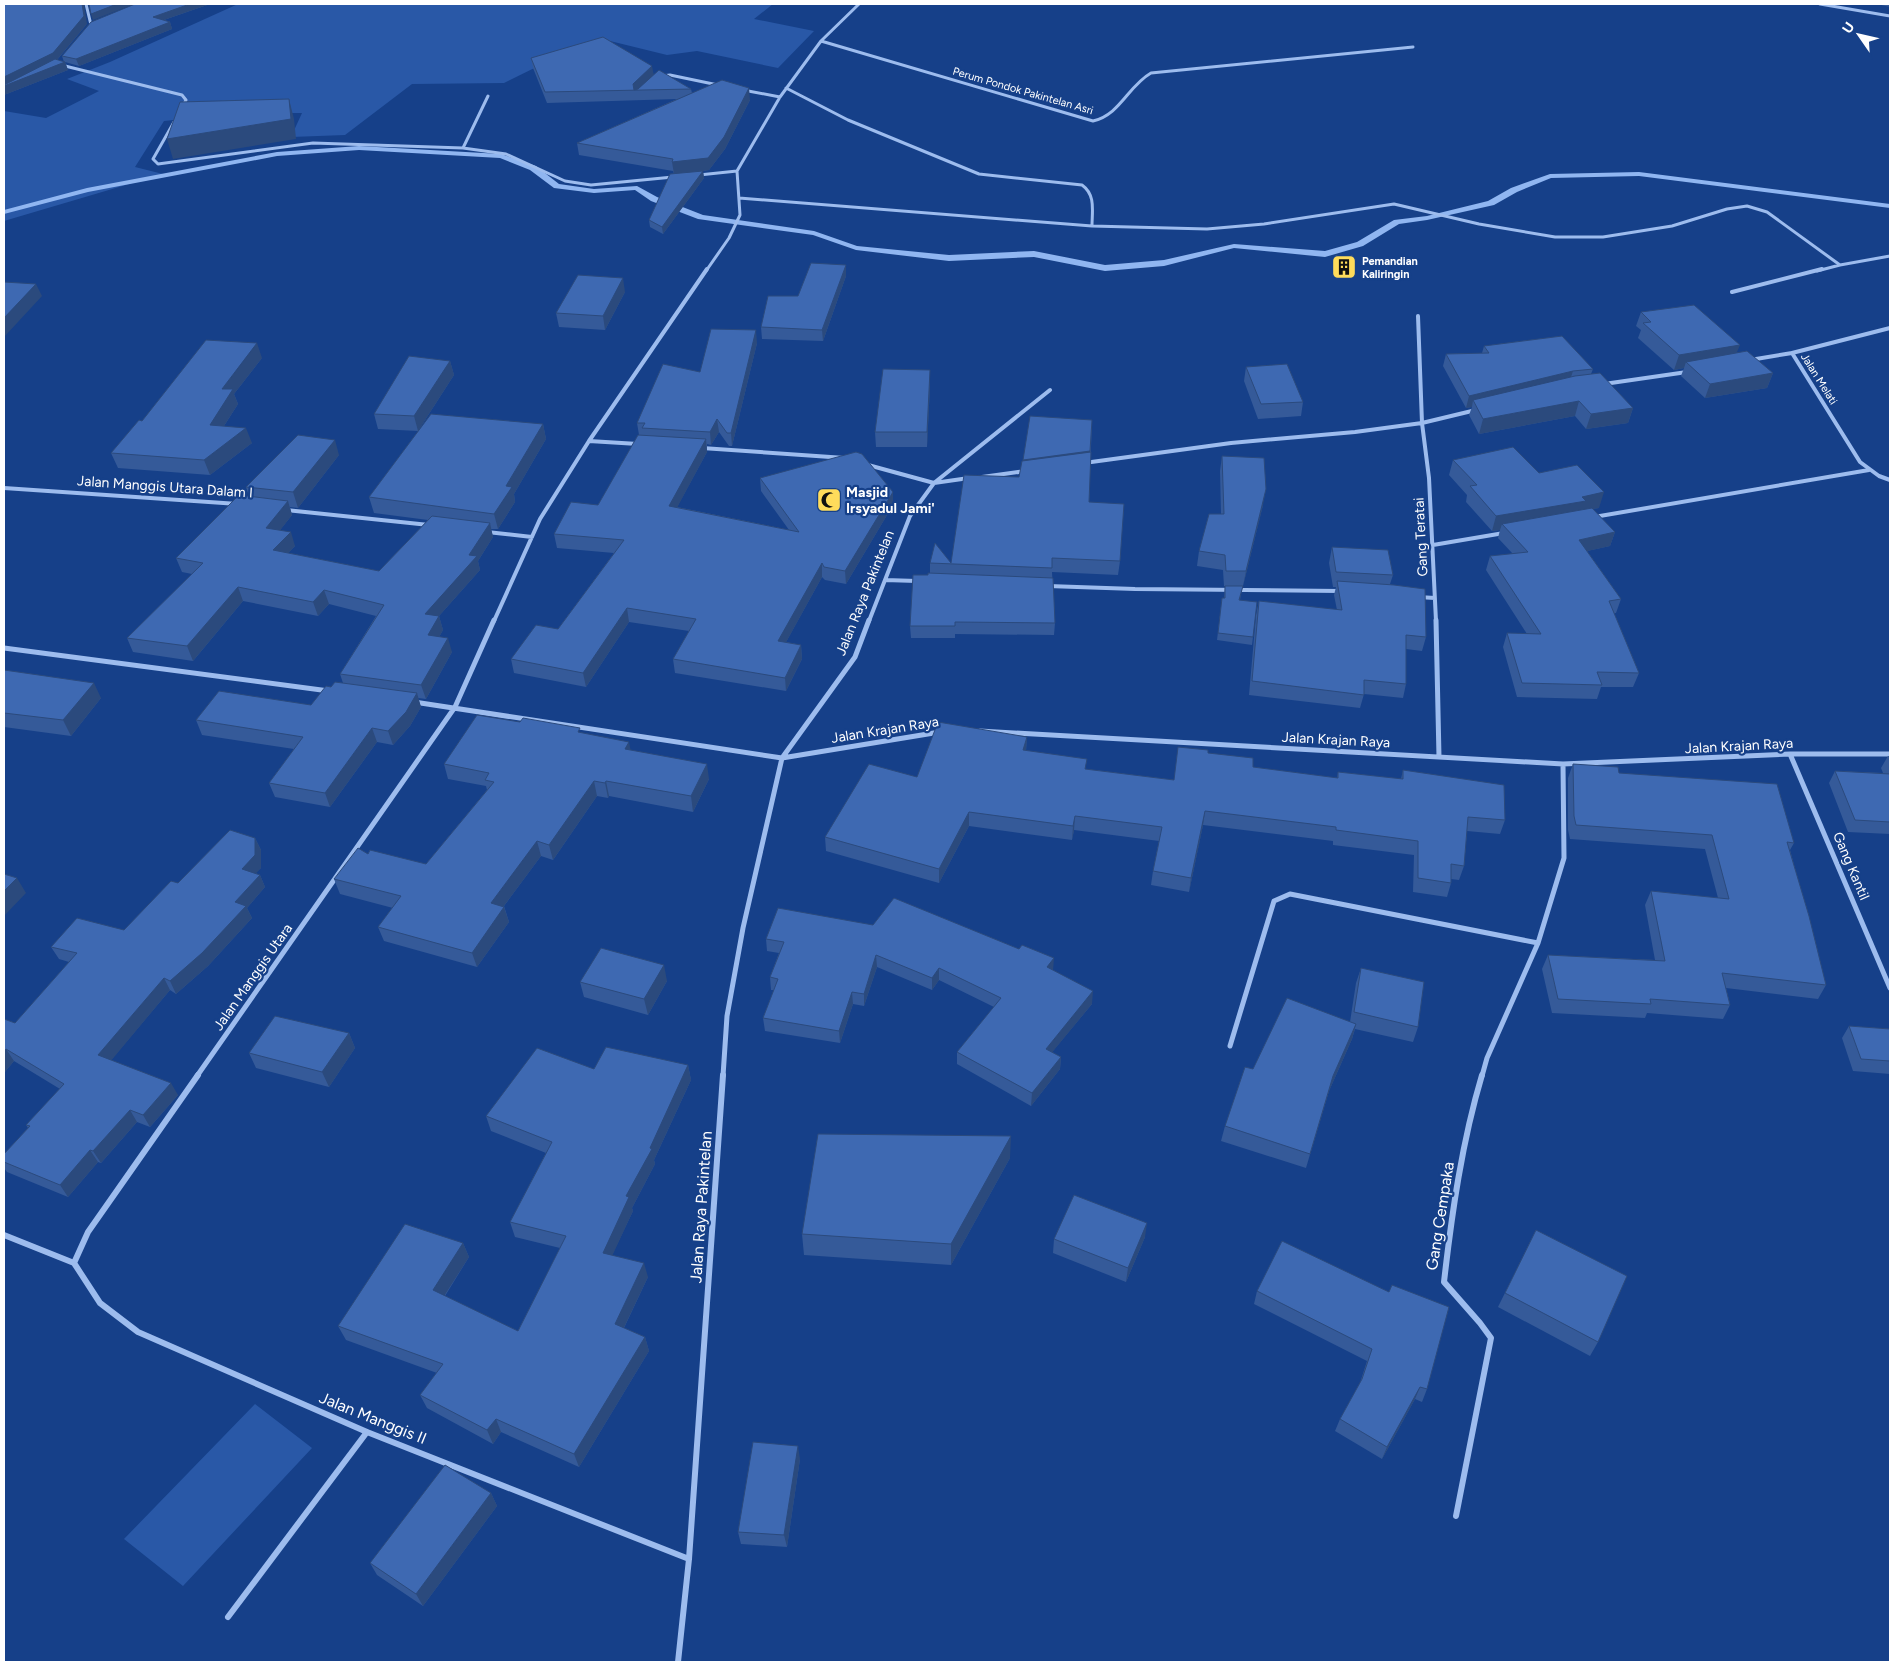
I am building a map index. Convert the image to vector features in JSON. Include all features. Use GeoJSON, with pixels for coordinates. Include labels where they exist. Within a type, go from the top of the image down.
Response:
{"type":"FeatureCollection","features":[{"type":"Feature","properties":{"kind":"street"},"geometry":{"type":"LineString","coordinates":[[86,4],[91,25],[86,31]]}},
{"type":"Feature","properties":{"kind":"street"},"geometry":{"type":"LineString","coordinates":[[858,4],[822,41],[780,97],[737,171],[739,198],[1092,226],[1207,229],[1264,224],[1394,204],[1460,220],[1555,237],[1603,237],[1672,226],[1747,206],[1767,212],[1840,265]]}},
{"type":"Feature","properties":{"kind":"street"},"geometry":{"type":"LineString","coordinates":[[1820,4],[1890,16]]}},
{"type":"Feature","properties":{"kind":"street","name":"Perum Pondok Pakintelan Asri"},"geometry":{"type":"LineString","coordinates":[[822,41],[1093,121],[1105,119],[1141,79],[1151,73],[1413,47]]}},
{"type":"Feature","properties":{"kind":"street"},"geometry":{"type":"LineString","coordinates":[[64,58],[58,64],[182,95],[186,100],[182,109]]}},
{"type":"Feature","properties":{"kind":"street"},"geometry":{"type":"LineString","coordinates":[[658,77],[670,75],[725,86]]}},
{"type":"Feature","properties":{"kind":"street"},"geometry":{"type":"LineString","coordinates":[[734,88],[780,97]]}},
{"type":"Feature","properties":{"kind":"street"},"geometry":{"type":"LineString","coordinates":[[786,88],[848,120],[979,174],[1082,185],[1089,190],[1092,199],[1092,226]]}},
{"type":"Feature","properties":{"kind":"street"},"geometry":{"type":"LineString","coordinates":[[463,148],[488,96]]}},
{"type":"Feature","properties":{"kind":"street"},"geometry":{"type":"LineString","coordinates":[[177,117],[153,159],[158,164],[321,143],[463,148],[506,154],[565,181],[578,184],[591,185],[678,176]]}},
{"type":"Feature","properties":{"kind":"street"},"geometry":{"type":"LineString","coordinates":[[698,175],[737,171]]}},
{"type":"Feature","properties":{"kind":"street","name":"Jalan Manggis Utara"},"geometry":{"type":"LineString","coordinates":[[74,1263],[88,1232],[455,707],[540,519],[589,440],[729,238],[740,215],[739,198]]}},
{"type":"Feature","properties":{"kind":"street"},"geometry":{"type":"LineString","coordinates":[[1732,292],[1840,265],[1890,256]]}},
{"type":"Feature","properties":{"kind":"street","name":"Gang Teratai"},"geometry":{"type":"LineString","coordinates":[[1418,316],[1422,423],[1429,478],[1436,598],[1439,757]]}},
{"type":"Feature","properties":{"kind":"street"},"geometry":{"type":"LineString","coordinates":[[1792,353],[1890,328]]}},
{"type":"Feature","properties":{"kind":"street","name":"Jalan Melati"},"geometry":{"type":"LineString","coordinates":[[1746,361],[1792,353],[1860,462],[1869,470],[1890,480]]}},
{"type":"Feature","properties":{"kind":"street"},"geometry":{"type":"LineString","coordinates":[[1598,384],[1690,371]]}},
{"type":"Feature","properties":{"kind":"street","name":"Jalan Raya Pakintelan"},"geometry":{"type":"LineString","coordinates":[[678,1662],[689,1559],[727,1016],[743,928],[782,758],[855,657],[910,516],[934,483],[1050,390]]}},
{"type":"Feature","properties":{"kind":"street"},"geometry":{"type":"LineString","coordinates":[[1082,463],[1231,443],[1355,432],[1422,423],[1477,410]]}},
{"type":"Feature","properties":{"kind":"street"},"geometry":{"type":"LineString","coordinates":[[589,440],[639,444]]}},
{"type":"Feature","properties":{"kind":"street"},"geometry":{"type":"LineString","coordinates":[[699,447],[838,456],[848,459]]}},
{"type":"Feature","properties":{"kind":"street"},"geometry":{"type":"LineString","coordinates":[[867,464],[934,483],[1033,470]]}},
{"type":"Feature","properties":{"kind":"street"},"geometry":{"type":"LineString","coordinates":[[1588,518],[1869,470]]}},
{"type":"Feature","properties":{"kind":"street","name":"Jalan Manggis Utara Dalam I"},"geometry":{"type":"LineString","coordinates":[[4,488],[241,505]]}},
{"type":"Feature","properties":{"kind":"street"},"geometry":{"type":"LineString","coordinates":[[280,509],[435,526]]}},
{"type":"Feature","properties":{"kind":"street"},"geometry":{"type":"LineString","coordinates":[[483,532],[532,537]]}},
{"type":"Feature","properties":{"kind":"street"},"geometry":{"type":"LineString","coordinates":[[1433,545],[1510,532]]}},
{"type":"Feature","properties":{"kind":"street"},"geometry":{"type":"LineString","coordinates":[[886,580],[924,582]]}},
{"type":"Feature","properties":{"kind":"street"},"geometry":{"type":"LineString","coordinates":[[1039,586],[1349,591]]}},
{"type":"Feature","properties":{"kind":"street"},"geometry":{"type":"LineString","coordinates":[[1411,596],[1436,598]]}},
{"type":"Feature","properties":{"kind":"street"},"geometry":{"type":"LineString","coordinates":[[4,648],[337,692]]}},
{"type":"Feature","properties":{"kind":"street"},"geometry":{"type":"LineString","coordinates":[[406,701],[782,758]]}},
{"type":"Feature","properties":{"kind":"street","name":"Jalan Krajan Raya"},"geometry":{"type":"LineString","coordinates":[[972,731],[999,731],[1563,764],[1790,754],[1890,754]]}},
{"type":"Feature","properties":{"kind":"street","name":"Jalan Krajan Raya"},"geometry":{"type":"LineString","coordinates":[[782,758],[947,732]]}},
{"type":"Feature","properties":{"kind":"street","name":"Gang Kantil"},"geometry":{"type":"LineString","coordinates":[[1790,754],[1890,988]]}},
{"type":"Feature","properties":{"kind":"street","name":"Gang Cempaka"},"geometry":{"type":"LineString","coordinates":[[1456,1516],[1491,1338],[1478,1318],[1444,1282],[1451,1220],[1472,1109],[1487,1058],[1538,943],[1564,858],[1563,764]]}},
{"type":"Feature","properties":{"kind":"street"},"geometry":{"type":"LineString","coordinates":[[1230,1046],[1274,902],[1282,896],[1290,894],[1538,943]]}},
{"type":"Feature","properties":{"kind":"street"},"geometry":{"type":"LineString","coordinates":[[4,1235],[74,1263]]}},
{"type":"Feature","properties":{"kind":"street","name":"Jalan Manggis II"},"geometry":{"type":"LineString","coordinates":[[74,1263],[100,1303],[138,1332],[367,1432],[689,1559]]}},
{"type":"Feature","properties":{"kind":"street"},"geometry":{"type":"LineString","coordinates":[[228,1617],[367,1432]]}},
{"type":"Feature","properties":{"kind":"shaded area"},"geometry":{"type":"Polygon","coordinates":[[[238,4],[773,4],[754,19],[814,31],[778,68],[697,51],[667,55],[610,41],[573,49],[504,83],[412,84],[345,135],[291,137],[302,113],[243,113],[164,121],[135,167],[163,174],[4,221],[4,111],[46,118],[99,91],[67,79],[110,62],[238,4]]]}},
{"type":"Feature","properties":{"kind":"shaded area"},"geometry":{"type":"Polygon","coordinates":[[[255,1404],[312,1448],[183,1586],[124,1539],[255,1404]]]}},
{"type":"Feature","properties":{"kind":"building"},"geometry":{"type":"Polygon","coordinates":[[[4,4],[82,4],[84,16],[53,53],[4,77],[4,4]]]}},
{"type":"Feature","properties":{"kind":"building"},"geometry":{"type":"Polygon","coordinates":[[[89,4],[117,4],[91,14],[89,4]]]}},
{"type":"Feature","properties":{"kind":"building"},"geometry":{"type":"Polygon","coordinates":[[[135,4],[190,4],[153,17],[170,22],[76,59],[62,56],[91,22],[135,4]]]}},
{"type":"Feature","properties":{"kind":"building"},"geometry":{"type":"Polygon","coordinates":[[[603,37],[652,66],[633,84],[634,90],[638,89],[659,70],[691,89],[545,92],[531,58],[603,37]]]}},
{"type":"Feature","properties":{"kind":"building"},"geometry":{"type":"Polygon","coordinates":[[[55,59],[65,62],[4,86],[4,85],[55,59]]]}},
{"type":"Feature","properties":{"kind":"building"},"geometry":{"type":"Polygon","coordinates":[[[722,80],[749,88],[724,137],[708,158],[672,162],[673,159],[577,143],[722,80]]]}},
{"type":"Feature","properties":{"kind":"building"},"geometry":{"type":"Polygon","coordinates":[[[289,99],[291,119],[167,139],[180,102],[289,99]]]}},
{"type":"Feature","properties":{"kind":"building"},"geometry":{"type":"Polygon","coordinates":[[[703,171],[662,227],[649,220],[670,174],[703,171]]]}},
{"type":"Feature","properties":{"kind":"building"},"geometry":{"type":"Polygon","coordinates":[[[811,263],[846,265],[822,330],[761,327],[768,296],[798,296],[811,263]]]}},
{"type":"Feature","properties":{"kind":"building"},"geometry":{"type":"Polygon","coordinates":[[[578,275],[623,278],[603,316],[556,313],[578,275]]]}},
{"type":"Feature","properties":{"kind":"building"},"geometry":{"type":"Polygon","coordinates":[[[4,282],[36,284],[4,318],[4,282]]]}},
{"type":"Feature","properties":{"kind":"building"},"geometry":{"type":"Polygon","coordinates":[[[1694,305],[1740,345],[1679,355],[1643,323],[1651,322],[1641,312],[1694,305]]]}},
{"type":"Feature","properties":{"kind":"building"},"geometry":{"type":"Polygon","coordinates":[[[711,329],[756,330],[731,433],[727,433],[717,419],[710,432],[642,428],[645,423],[637,423],[663,364],[700,372],[711,329]]]}},
{"type":"Feature","properties":{"kind":"building"},"geometry":{"type":"Polygon","coordinates":[[[1562,336],[1593,369],[1573,371],[1469,396],[1446,354],[1489,353],[1484,346],[1562,336]]]}},
{"type":"Feature","properties":{"kind":"building"},"geometry":{"type":"Polygon","coordinates":[[[206,340],[257,343],[222,389],[233,389],[210,425],[246,428],[204,460],[111,453],[139,420],[142,421],[206,340]]]}},
{"type":"Feature","properties":{"kind":"building"},"geometry":{"type":"Polygon","coordinates":[[[1747,351],[1773,373],[1710,384],[1686,362],[1747,351]]]}},
{"type":"Feature","properties":{"kind":"building"},"geometry":{"type":"Polygon","coordinates":[[[409,356],[450,361],[414,416],[374,414],[409,356]]]}},
{"type":"Feature","properties":{"kind":"building"},"geometry":{"type":"Polygon","coordinates":[[[1287,364],[1303,402],[1261,404],[1246,367],[1287,364]]]}},
{"type":"Feature","properties":{"kind":"building"},"geometry":{"type":"Polygon","coordinates":[[[883,369],[930,370],[927,432],[875,432],[883,369]]]}},
{"type":"Feature","properties":{"kind":"building"},"geometry":{"type":"Polygon","coordinates":[[[1600,373],[1633,408],[1591,414],[1579,401],[1483,419],[1473,400],[1575,376],[1600,373]]]}},
{"type":"Feature","properties":{"kind":"building"},"geometry":{"type":"Polygon","coordinates":[[[431,414],[543,424],[506,486],[512,487],[494,514],[369,497],[431,414]]]}},
{"type":"Feature","properties":{"kind":"building"},"geometry":{"type":"Polygon","coordinates":[[[1030,416],[1092,420],[1090,451],[1023,460],[1030,416]]]}},
{"type":"Feature","properties":{"kind":"building"},"geometry":{"type":"Polygon","coordinates":[[[298,435],[335,440],[293,492],[246,487],[298,435]]]}},
{"type":"Feature","properties":{"kind":"building"},"geometry":{"type":"Polygon","coordinates":[[[638,435],[706,439],[669,506],[799,532],[760,478],[856,452],[862,454],[893,492],[845,571],[824,567],[822,563],[778,641],[801,645],[785,678],[673,659],[696,619],[627,608],[583,673],[511,659],[536,625],[558,629],[624,540],[554,534],[571,502],[598,505],[638,435]]]}},
{"type":"Feature","properties":{"kind":"building"},"geometry":{"type":"Polygon","coordinates":[[[1513,447],[1539,473],[1577,465],[1604,492],[1582,497],[1586,501],[1496,516],[1470,486],[1477,485],[1453,460],[1513,447]]]}},
{"type":"Feature","properties":{"kind":"building"},"geometry":{"type":"Polygon","coordinates":[[[1091,452],[1089,502],[1124,504],[1120,561],[1052,558],[1052,568],[930,563],[935,543],[951,563],[964,475],[1019,477],[1022,461],[1091,452]]]}},
{"type":"Feature","properties":{"kind":"building"},"geometry":{"type":"Polygon","coordinates":[[[1222,456],[1264,458],[1266,489],[1246,571],[1226,571],[1225,555],[1199,551],[1209,514],[1224,514],[1222,456]]]}},
{"type":"Feature","properties":{"kind":"building"},"geometry":{"type":"Polygon","coordinates":[[[239,495],[288,501],[266,528],[291,532],[273,550],[379,571],[432,516],[490,523],[469,555],[477,556],[425,614],[439,616],[428,635],[448,638],[421,685],[340,674],[384,605],[324,590],[313,602],[238,587],[187,646],[127,638],[203,563],[176,558],[239,495]]]}},
{"type":"Feature","properties":{"kind":"building"},"geometry":{"type":"Polygon","coordinates":[[[1592,508],[1615,532],[1579,540],[1621,599],[1609,601],[1639,673],[1597,672],[1602,685],[1522,683],[1507,633],[1541,634],[1490,556],[1528,552],[1502,524],[1592,508]]]}},
{"type":"Feature","properties":{"kind":"building"},"geometry":{"type":"Polygon","coordinates":[[[1332,547],[1388,550],[1393,575],[1336,572],[1332,547]]]}},
{"type":"Feature","properties":{"kind":"building"},"geometry":{"type":"Polygon","coordinates":[[[928,573],[1053,578],[1055,623],[955,622],[955,626],[910,626],[913,575],[928,575],[928,573]]]}},
{"type":"Feature","properties":{"kind":"building"},"geometry":{"type":"Polygon","coordinates":[[[1337,581],[1425,589],[1426,637],[1406,635],[1406,684],[1364,680],[1364,695],[1252,681],[1259,601],[1342,610],[1337,581]]]}},
{"type":"Feature","properties":{"kind":"building"},"geometry":{"type":"Polygon","coordinates":[[[1225,586],[1243,586],[1239,600],[1257,602],[1253,637],[1218,633],[1222,598],[1225,598],[1225,586]]]}},
{"type":"Feature","properties":{"kind":"building"},"geometry":{"type":"Polygon","coordinates":[[[4,670],[94,683],[63,720],[4,713],[4,670]]]}},
{"type":"Feature","properties":{"kind":"building"},"geometry":{"type":"Polygon","coordinates":[[[335,682],[417,693],[406,712],[388,731],[372,728],[325,793],[269,783],[303,737],[196,720],[219,691],[311,705],[326,686],[331,687],[335,682]]]}},
{"type":"Feature","properties":{"kind":"building"},"geometry":{"type":"Polygon","coordinates":[[[477,715],[520,722],[523,718],[580,728],[578,732],[629,742],[625,749],[707,764],[691,796],[606,781],[605,783],[594,781],[549,845],[537,841],[491,903],[504,907],[472,953],[378,927],[401,896],[334,879],[358,848],[368,854],[370,850],[426,864],[494,782],[485,780],[489,773],[444,764],[477,715]]]}},
{"type":"Feature","properties":{"kind":"building"},"geometry":{"type":"Polygon","coordinates":[[[938,722],[1027,737],[1023,750],[1087,759],[1085,769],[1174,780],[1178,747],[1208,750],[1208,753],[1253,758],[1253,767],[1338,778],[1338,772],[1403,779],[1403,770],[1504,785],[1505,820],[1468,817],[1464,866],[1451,864],[1451,883],[1418,878],[1418,841],[1336,830],[1336,827],[1205,811],[1191,878],[1153,871],[1162,827],[1075,816],[1073,826],[969,812],[939,869],[825,837],[869,764],[917,777],[938,722]]]}},
{"type":"Feature","properties":{"kind":"building"},"geometry":{"type":"Polygon","coordinates":[[[1573,764],[1618,767],[1619,773],[1777,784],[1794,843],[1787,842],[1809,916],[1826,985],[1722,973],[1730,1005],[1650,999],[1651,1004],[1558,999],[1548,955],[1665,961],[1651,891],[1729,899],[1712,835],[1576,825],[1574,816],[1573,764]]]}},
{"type":"Feature","properties":{"kind":"building"},"geometry":{"type":"Polygon","coordinates":[[[1835,771],[1890,774],[1890,822],[1855,820],[1835,771]]]}},
{"type":"Feature","properties":{"kind":"building"},"geometry":{"type":"Polygon","coordinates":[[[230,830],[255,838],[255,855],[242,869],[260,875],[235,902],[246,906],[202,953],[170,981],[164,978],[98,1055],[171,1083],[143,1115],[130,1110],[93,1151],[90,1150],[60,1185],[4,1162],[4,1154],[30,1126],[26,1125],[64,1084],[6,1049],[4,1052],[4,1019],[15,1023],[77,953],[51,947],[77,918],[124,930],[171,881],[178,883],[230,830]]]}},
{"type":"Feature","properties":{"kind":"building"},"geometry":{"type":"Polygon","coordinates":[[[4,874],[17,878],[4,891],[4,874]]]}},
{"type":"Feature","properties":{"kind":"building"},"geometry":{"type":"Polygon","coordinates":[[[894,898],[1019,949],[1022,945],[1054,958],[1047,967],[1093,991],[1046,1049],[1061,1057],[1032,1093],[957,1052],[1001,998],[939,968],[932,978],[876,955],[864,994],[852,992],[839,1031],[763,1018],[778,979],[770,977],[784,942],[766,939],[778,908],[873,925],[894,898]]]}},
{"type":"Feature","properties":{"kind":"building"},"geometry":{"type":"Polygon","coordinates":[[[601,948],[664,965],[644,999],[580,982],[601,948]]]}},
{"type":"Feature","properties":{"kind":"building"},"geometry":{"type":"Polygon","coordinates":[[[1361,968],[1424,982],[1418,1027],[1354,1012],[1361,968]]]}},
{"type":"Feature","properties":{"kind":"building"},"geometry":{"type":"Polygon","coordinates":[[[1287,998],[1356,1024],[1333,1076],[1310,1154],[1225,1126],[1245,1067],[1253,1069],[1287,998]]]}},
{"type":"Feature","properties":{"kind":"building"},"geometry":{"type":"Polygon","coordinates":[[[275,1016],[349,1033],[322,1072],[249,1053],[275,1016]]]}},
{"type":"Feature","properties":{"kind":"building"},"geometry":{"type":"Polygon","coordinates":[[[1849,1026],[1890,1029],[1890,1061],[1861,1059],[1849,1026]]]}},
{"type":"Feature","properties":{"kind":"building"},"geometry":{"type":"Polygon","coordinates":[[[606,1047],[688,1065],[650,1148],[652,1149],[626,1196],[629,1197],[603,1253],[644,1263],[615,1324],[645,1337],[574,1454],[496,1419],[487,1430],[420,1395],[443,1364],[338,1326],[405,1224],[463,1243],[433,1290],[518,1331],[566,1236],[510,1222],[552,1142],[486,1116],[537,1048],[594,1069],[606,1047]]]}},
{"type":"Feature","properties":{"kind":"building"},"geometry":{"type":"Polygon","coordinates":[[[818,1134],[1011,1136],[951,1244],[802,1234],[818,1134]]]}},
{"type":"Feature","properties":{"kind":"building"},"geometry":{"type":"Polygon","coordinates":[[[1074,1195],[1147,1223],[1128,1268],[1054,1239],[1074,1195]]]}},
{"type":"Feature","properties":{"kind":"building"},"geometry":{"type":"Polygon","coordinates":[[[1536,1230],[1627,1276],[1598,1342],[1505,1293],[1536,1230]]]}},
{"type":"Feature","properties":{"kind":"building"},"geometry":{"type":"Polygon","coordinates":[[[1282,1241],[1389,1292],[1392,1285],[1449,1307],[1427,1389],[1420,1387],[1387,1447],[1340,1419],[1362,1379],[1372,1349],[1257,1291],[1282,1241]]]}},
{"type":"Feature","properties":{"kind":"building"},"geometry":{"type":"Polygon","coordinates":[[[753,1442],[798,1446],[784,1535],[738,1532],[753,1442]]]}},
{"type":"Feature","properties":{"kind":"building"},"geometry":{"type":"Polygon","coordinates":[[[445,1465],[491,1493],[416,1594],[370,1563],[445,1465]]]}},
{"type":"Feature","properties":{"kind":"waterway"},"geometry":{"type":"LineString","coordinates":[[4,212],[87,190],[277,154],[359,148],[501,156],[533,168],[557,186],[594,191],[637,188],[654,199],[701,217],[814,233],[856,248],[949,258],[1034,254],[1105,268],[1164,263],[1234,246],[1325,254],[1360,244],[1397,222],[1427,218],[1491,203],[1514,190],[1550,176],[1639,174],[1890,206]]}},
{"type":"Feature","properties":{"kind":"place","name":"Pemandian Kaliringin"},"geometry":{"type":"Point","coordinates":[1344,267]}},
{"type":"Feature","properties":{"kind":"place","name":"Masjid Irsyadul Jami'"},"geometry":{"type":"Point","coordinates":[829,500]}}]}
